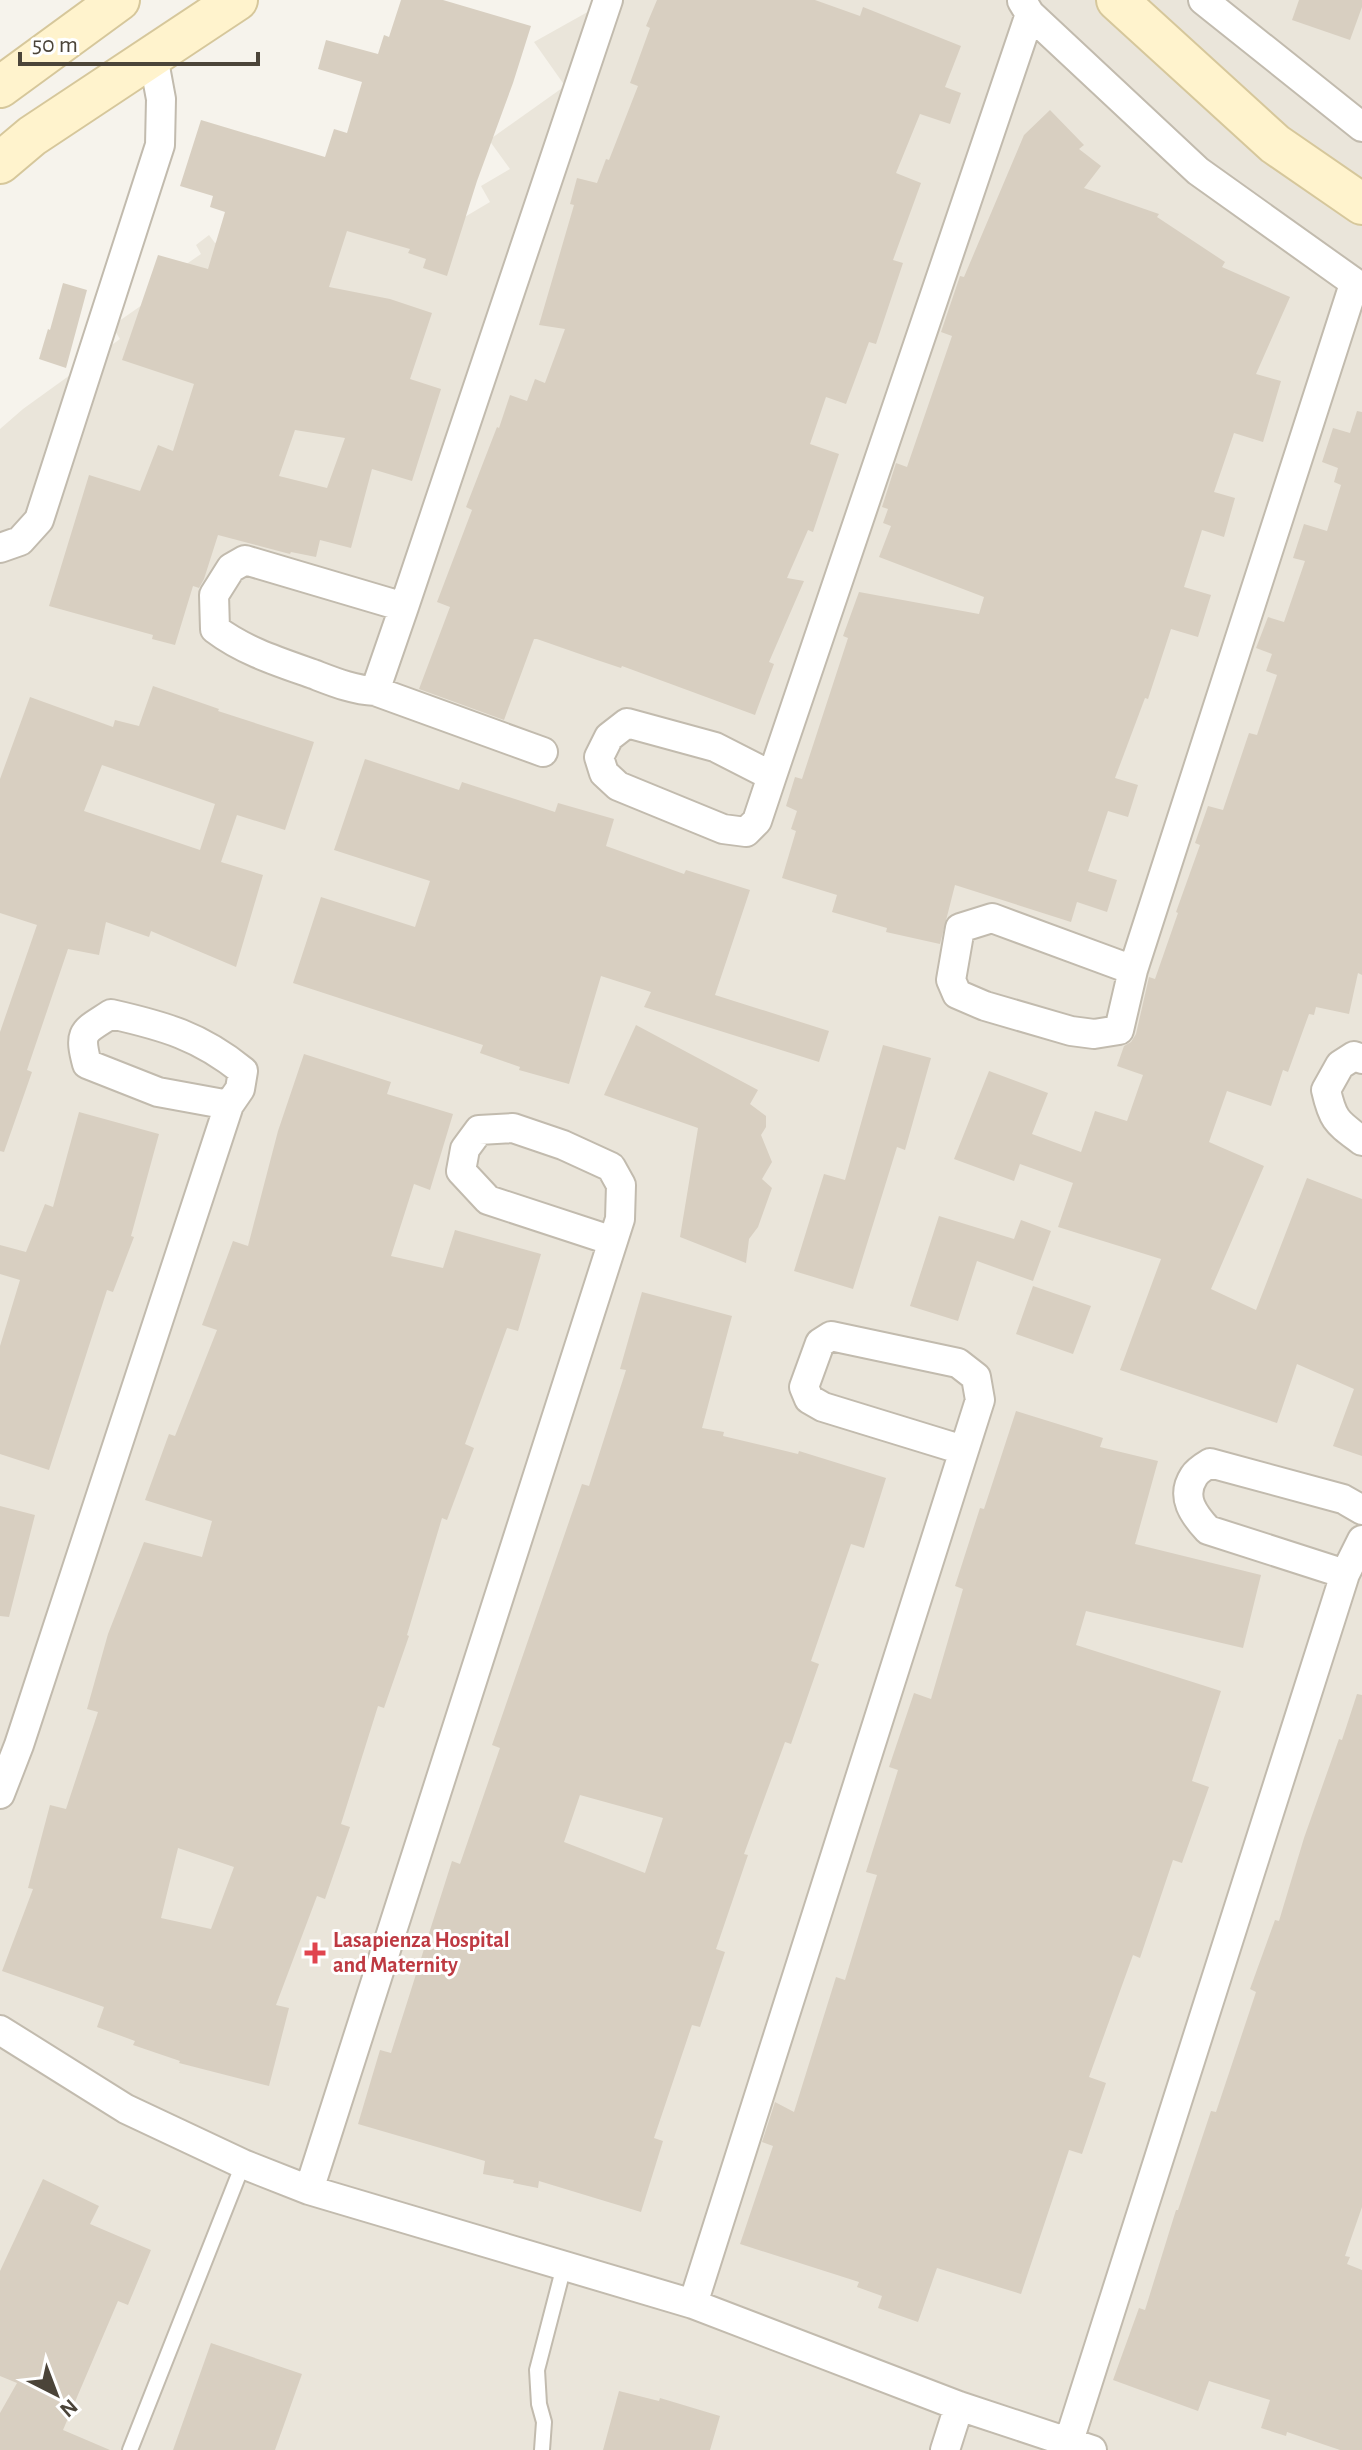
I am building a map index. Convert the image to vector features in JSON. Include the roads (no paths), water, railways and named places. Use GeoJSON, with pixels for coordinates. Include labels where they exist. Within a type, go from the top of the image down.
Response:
{"type":"FeatureCollection","features":[{"type":"Feature","properties":{"kind":"street"},"geometry":{"type":"LineString","coordinates":[[0,87],[119,0]]}},
{"type":"Feature","properties":{"kind":"street"},"geometry":{"type":"LineString","coordinates":[[0,163],[32,136],[237,0]]}},
{"type":"Feature","properties":{"kind":"street"},"geometry":{"type":"LineString","coordinates":[[375,691],[608,0]]}},
{"type":"Feature","properties":{"kind":"street"},"geometry":{"type":"LineString","coordinates":[[1117,0],[1275,144],[1362,204]]}},
{"type":"Feature","properties":{"kind":"street"},"geometry":{"type":"LineString","coordinates":[[1203,0],[1362,127]]}},
{"type":"Feature","properties":{"kind":"street"},"geometry":{"type":"LineString","coordinates":[[772,776],[715,747],[627,723],[609,737],[599,757],[604,773],[618,786],[723,829],[746,832],[757,821],[772,776],[1026,7],[1198,171],[1358,286],[1133,970],[1119,1030],[1094,1034],[1071,1031],[985,1006],[957,994],[951,980],[960,928],[992,918],[1133,970]]}},
{"type":"Feature","properties":{"kind":"street"},"geometry":{"type":"LineString","coordinates":[[0,548],[20,541],[39,520],[160,145],[161,99],[153,56]]}},
{"type":"Feature","properties":{"kind":"street"},"geometry":{"type":"LineString","coordinates":[[404,607],[245,560],[231,568],[214,595],[215,629],[232,642],[358,691],[375,691],[543,752]]}},
{"type":"Feature","properties":{"kind":"street"},"geometry":{"type":"LineString","coordinates":[[0,1794],[24,1731],[229,1105],[240,1089],[243,1071],[219,1052],[165,1026],[111,1014],[86,1031],[81,1043],[87,1064],[158,1092],[229,1105]]}},
{"type":"Feature","properties":{"kind":"street"},"geometry":{"type":"LineString","coordinates":[[1362,1059],[1354,1056],[1340,1065],[1326,1090],[1335,1121],[1362,1141]]}},
{"type":"Feature","properties":{"kind":"street"},"geometry":{"type":"LineString","coordinates":[[309,2190],[613,1241],[620,1219],[621,1185],[611,1167],[563,1145],[513,1128],[479,1130],[465,1149],[461,1171],[488,1200],[613,1241]]}},
{"type":"Feature","properties":{"kind":"street"},"geometry":{"type":"LineString","coordinates":[[693,2304],[980,1400],[976,1377],[958,1363],[831,1336],[820,1343],[804,1387],[809,1399],[823,1407],[963,1450]]}},
{"type":"Feature","properties":{"kind":"street"},"geometry":{"type":"LineString","coordinates":[[1345,1574],[1208,1530],[1192,1513],[1187,1497],[1194,1475],[1210,1463],[1343,1499],[1362,1510]]}},
{"type":"Feature","properties":{"kind":"street"},"geometry":{"type":"LineString","coordinates":[[0,2030],[126,2109],[243,2164],[309,2190],[693,2304],[959,2406],[1080,2446],[1345,1574],[1362,1540]]}},
{"type":"Feature","properties":{"kind":"street"},"geometry":{"type":"LineString","coordinates":[[945,2450],[959,2406]]}},
{"type":"Feature","properties":{"kind":"lane"},"geometry":{"type":"LineString","coordinates":[[130,2450],[243,2164]]}},
{"type":"Feature","properties":{"kind":"lane"},"geometry":{"type":"LineString","coordinates":[[542,2450],[544,2422],[539,2404],[537,2370],[564,2266]]}},
{"type":"Feature","properties":{"kind":"place","name":"Lasapienza Hospital and Maternity"},"geometry":{"type":"Point","coordinates":[315,1953]}}]}
